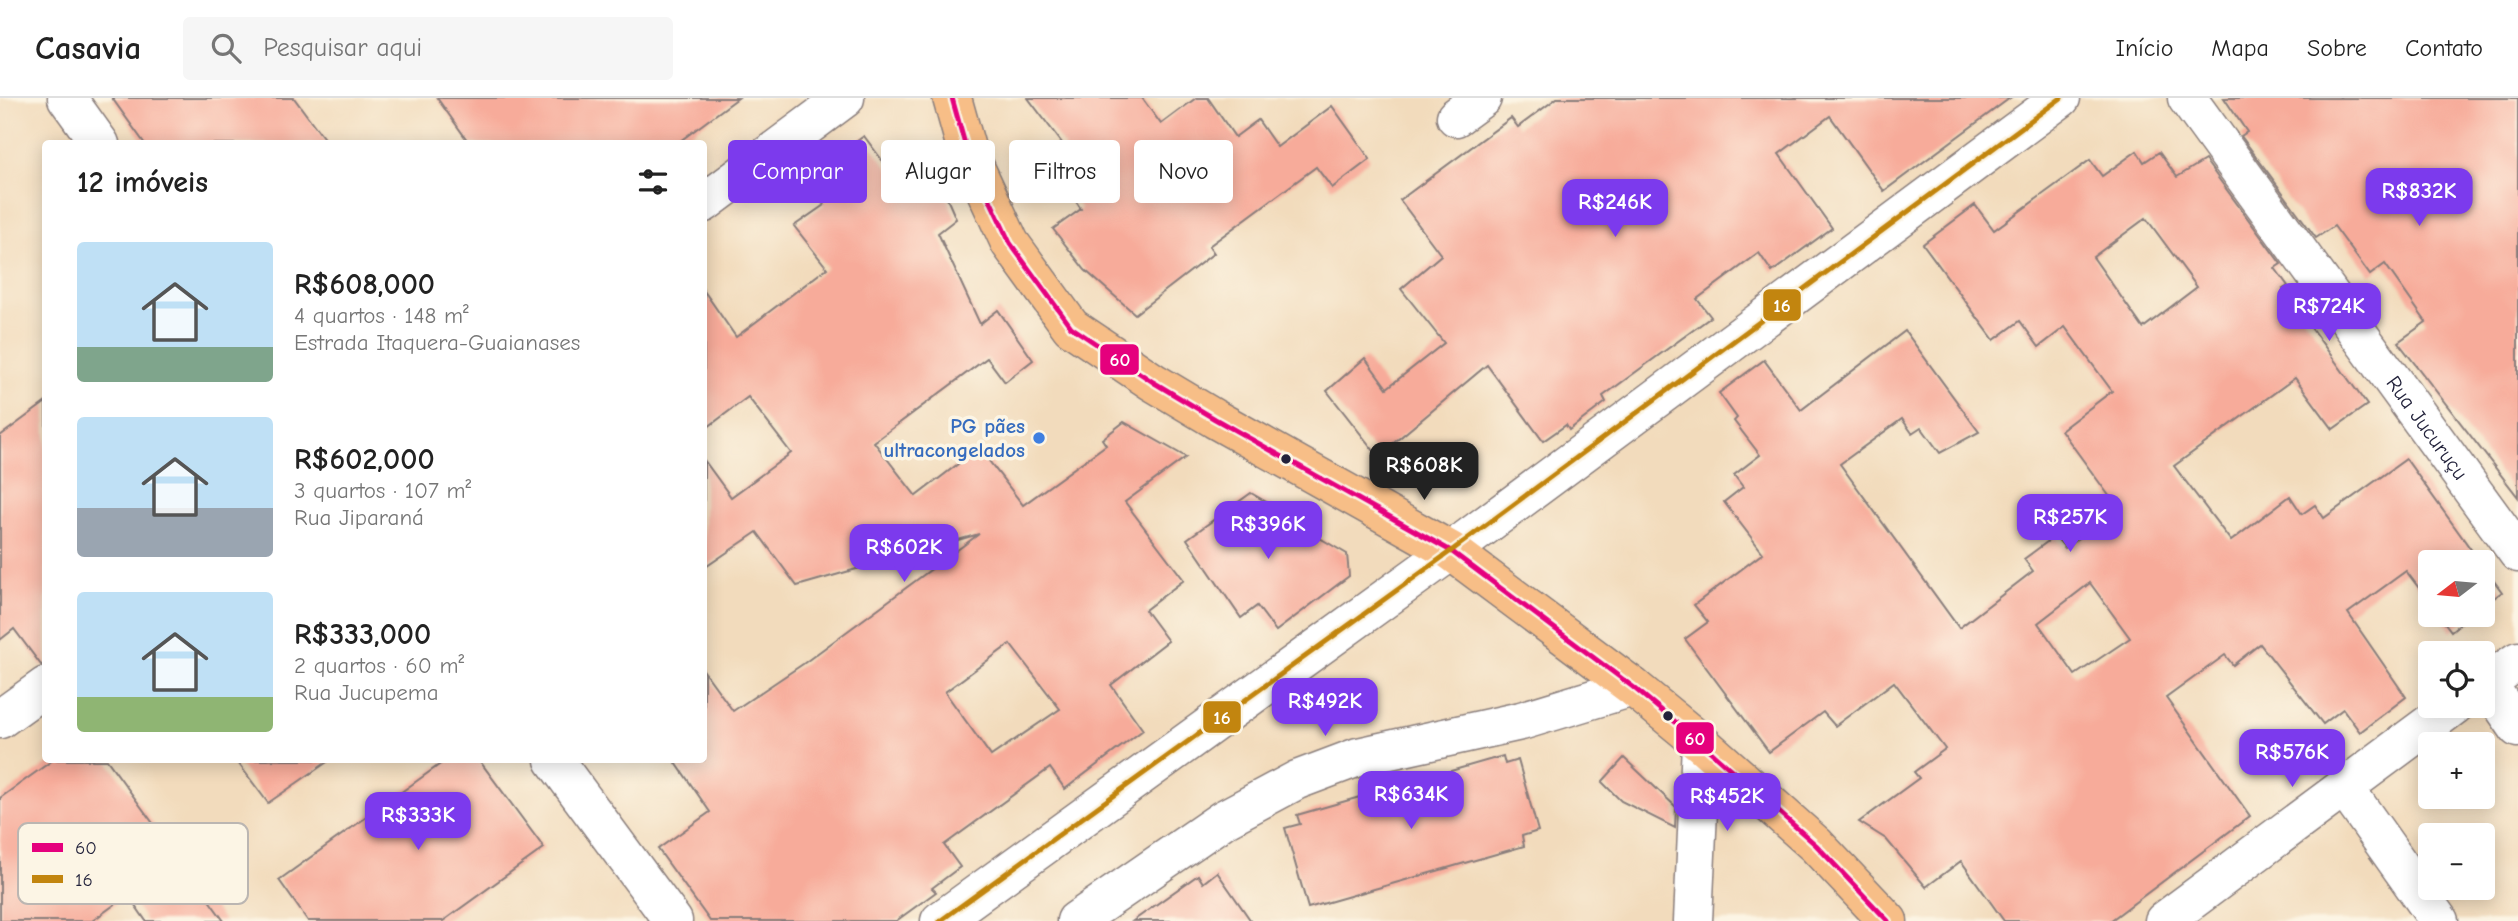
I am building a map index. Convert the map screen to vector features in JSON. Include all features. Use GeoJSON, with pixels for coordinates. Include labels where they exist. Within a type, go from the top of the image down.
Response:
{"type":"FeatureCollection","features":[{"type":"Feature","properties":{"kind":"main road"},"geometry":{"type":"LineString","coordinates":[[953,98],[966,148],[1010,243],[1071,327],[1184,401],[1451,551],[1633,687],[1702,743],[1816,845],[1888,921]]}},
{"type":"Feature","properties":{"kind":"street"},"geometry":{"type":"LineString","coordinates":[[67,98],[97,140]]}},
{"type":"Feature","properties":{"kind":"street"},"geometry":{"type":"LineString","coordinates":[[707,201],[845,98]]}},
{"type":"Feature","properties":{"kind":"street"},"geometry":{"type":"LineString","coordinates":[[940,921],[1451,551],[2061,98]]}},
{"type":"Feature","properties":{"kind":"street","name":"Rua Jucuruçu"},"geometry":{"type":"LineString","coordinates":[[2187,98],[2518,553]]}},
{"type":"Feature","properties":{"kind":"street"},"geometry":{"type":"LineString","coordinates":[[2495,677],[2518,661]]}},
{"type":"Feature","properties":{"kind":"street"},"geometry":{"type":"LineString","coordinates":[[1076,921],[1224,819],[1297,780],[1358,757],[1521,721],[1633,687]]}},
{"type":"Feature","properties":{"kind":"street"},"geometry":{"type":"LineString","coordinates":[[0,719],[42,689]]}},
{"type":"Feature","properties":{"kind":"street"},"geometry":{"type":"LineString","coordinates":[[2495,697],[2518,728]]}},
{"type":"Feature","properties":{"kind":"street"},"geometry":{"type":"LineString","coordinates":[[2164,921],[2437,718]]}},
{"type":"Feature","properties":{"kind":"street"},"geometry":{"type":"LineString","coordinates":[[1693,921],[1702,743]]}},
{"type":"Feature","properties":{"kind":"street"},"geometry":{"type":"LineString","coordinates":[[556,763],[673,921]]}},
{"type":"Feature","properties":{"kind":"street"},"geometry":{"type":"LineString","coordinates":[[2344,787],[2439,921]]}},
{"type":"Feature","properties":{"kind":"building"},"geometry":{"type":"Polygon","coordinates":[[[112,98],[294,98],[325,140],[142,140],[112,98]]]}},
{"type":"Feature","properties":{"kind":"building"},"geometry":{"type":"Polygon","coordinates":[[[437,98],[738,98],[681,140],[467,140],[437,98]]]}},
{"type":"Feature","properties":{"kind":"building"},"geometry":{"type":"Polygon","coordinates":[[[1028,98],[1142,98],[1161,124],[1196,98],[1208,98],[1235,137],[1258,120],[1277,147],[1332,106],[1370,159],[1332,188],[1316,167],[1209,246],[1214,253],[1135,314],[1085,270],[1053,229],[1081,209],[1077,203],[1120,203],[1120,140],[1060,140],[1028,98]]]}},
{"type":"Feature","properties":{"kind":"building"},"geometry":{"type":"Polygon","coordinates":[[[1557,98],[2010,98],[1884,191],[1830,116],[1779,154],[1832,228],[1772,272],[1759,253],[1697,299],[1711,317],[1603,396],[1606,402],[1569,430],[1566,425],[1543,441],[1487,365],[1378,456],[1327,391],[1365,358],[1387,388],[1444,343],[1401,289],[1441,255],[1400,200],[1511,118],[1518,127],[1557,98]]]}},
{"type":"Feature","properties":{"kind":"building"},"geometry":{"type":"Polygon","coordinates":[[[2224,98],[2518,98],[2518,497],[2398,342],[2426,322],[2385,264],[2370,275],[2334,226],[2316,238],[2241,136],[2247,132],[2224,98]]]}},
{"type":"Feature","properties":{"kind":"building"},"geometry":{"type":"Polygon","coordinates":[[[867,140],[881,159],[881,203],[949,203],[956,219],[938,233],[980,324],[998,310],[1033,360],[1005,382],[987,358],[874,442],[916,496],[979,448],[1023,505],[1106,445],[1102,439],[1124,422],[1186,457],[1125,502],[1184,580],[1145,610],[1168,641],[1111,685],[1143,730],[1065,789],[1050,768],[944,845],[960,867],[932,888],[936,892],[896,921],[710,921],[658,849],[710,812],[676,763],[707,763],[707,675],[733,711],[803,664],[979,534],[797,586],[757,532],[707,566],[707,464],[731,497],[791,453],[748,397],[707,428],[707,295],[736,337],[827,268],[794,226],[824,205],[822,203],[867,203],[867,140]],[[1010,644],[945,692],[991,756],[1060,709],[1010,644]]]}},
{"type":"Feature","properties":{"kind":"building"},"geometry":{"type":"Polygon","coordinates":[[[2137,151],[2144,162],[2159,152],[2177,177],[2205,160],[2281,264],[2275,268],[2288,286],[2283,289],[2367,405],[2333,429],[2295,378],[2174,466],[2231,541],[2290,496],[2302,514],[2315,505],[2324,518],[2406,459],[2471,550],[2418,550],[2418,587],[2406,571],[2348,613],[2406,697],[2360,732],[2343,709],[2323,724],[2260,644],[2233,665],[2225,655],[2166,698],[2250,816],[2110,921],[2004,921],[1961,861],[1926,887],[1886,839],[1859,822],[1919,778],[1914,772],[1945,749],[1894,682],[1835,726],[1823,712],[1769,752],[1685,639],[1708,622],[1694,605],[1763,553],[1724,502],[1743,487],[1734,475],[1760,455],[1734,421],[1737,418],[1719,393],[1764,360],[1801,410],[1905,331],[1979,432],[1940,453],[1921,427],[1912,433],[1902,419],[1840,464],[1959,628],[2033,571],[2024,559],[2055,536],[2065,548],[2118,508],[2061,430],[2112,391],[2065,327],[2039,347],[2020,321],[1994,340],[1923,244],[1975,205],[1994,230],[2090,160],[2102,176],[2137,151]],[[2146,218],[2093,257],[2143,328],[2197,287],[2146,218]],[[2090,583],[2038,623],[2075,675],[2130,638],[2090,583]]]}},
{"type":"Feature","properties":{"kind":"building"},"geometry":{"type":"Polygon","coordinates":[[[42,405],[41,665],[14,629],[0,640],[0,436],[42,405]]]}},
{"type":"Feature","properties":{"kind":"building"},"geometry":{"type":"Polygon","coordinates":[[[1251,493],[1299,521],[1296,524],[1347,554],[1349,576],[1276,631],[1257,606],[1241,618],[1187,539],[1251,493]]]}},
{"type":"Feature","properties":{"kind":"building"},"geometry":{"type":"Polygon","coordinates":[[[2496,584],[2502,592],[2496,596],[2496,584]]]}},
{"type":"Feature","properties":{"kind":"building"},"geometry":{"type":"Polygon","coordinates":[[[1503,756],[1505,764],[1518,760],[1538,831],[1522,836],[1524,846],[1308,908],[1285,828],[1300,824],[1297,815],[1503,756]]]}},
{"type":"Feature","properties":{"kind":"building"},"geometry":{"type":"Polygon","coordinates":[[[1624,758],[1676,807],[1675,828],[1621,801],[1602,782],[1624,758]]]}},
{"type":"Feature","properties":{"kind":"building"},"geometry":{"type":"Polygon","coordinates":[[[49,763],[109,763],[153,823],[18,823],[18,904],[116,904],[92,921],[0,921],[0,798],[49,763]]]}},
{"type":"Feature","properties":{"kind":"building"},"geometry":{"type":"Polygon","coordinates":[[[238,763],[326,763],[268,803],[238,763]]]}},
{"type":"Feature","properties":{"kind":"building"},"geometry":{"type":"Polygon","coordinates":[[[442,763],[481,763],[544,848],[443,921],[308,921],[279,880],[442,763]]]}},
{"type":"Feature","properties":{"kind":"building"},"geometry":{"type":"Polygon","coordinates":[[[1217,872],[1251,921],[1133,921],[1198,875],[1203,883],[1217,872]]]}},
{"type":"Feature","properties":{"kind":"building"},"geometry":{"type":"Polygon","coordinates":[[[134,904],[212,904],[224,921],[146,921],[134,904]]]}},
{"type":"Feature","properties":{"kind":"transit line","name":"60"},"geometry":{"type":"LineString","coordinates":[[952,98],[966,148],[1010,243],[1071,327],[1153,382],[1215,419],[1451,551],[1633,687],[1701,743],[1816,845],[1888,921]]}},
{"type":"Feature","properties":{"kind":"transit line","name":"16"},"geometry":{"type":"LineString","coordinates":[[940,921],[1451,551],[2061,98]]}},
{"type":"Feature","properties":{"kind":"place","name":"PG pães ultracongelados"},"geometry":{"type":"Point","coordinates":[1039,438]}}]}
